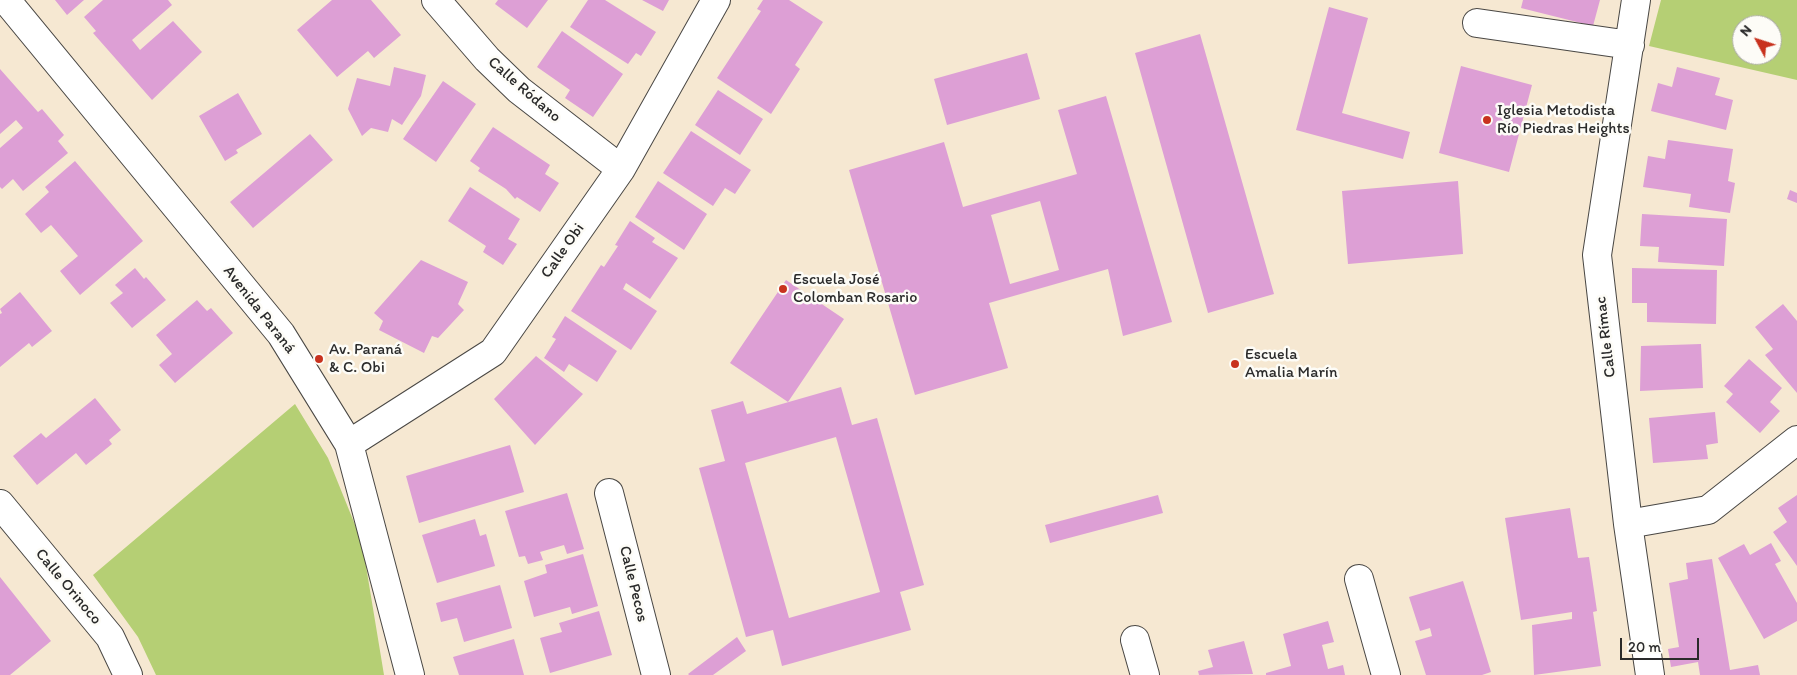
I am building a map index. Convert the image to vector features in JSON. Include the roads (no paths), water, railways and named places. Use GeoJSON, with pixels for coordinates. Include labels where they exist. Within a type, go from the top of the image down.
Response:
{"type":"FeatureCollection","features":[{"type":"Feature","properties":{"kind":"street","name":"Avenida Paraná"},"geometry":{"type":"LineString","coordinates":[[6,0],[281,334],[349,444],[410,675]]}},
{"type":"Feature","properties":{"kind":"street","name":"Calle Ródano"},"geometry":{"type":"LineString","coordinates":[[436,0],[487,59],[519,90],[621,169]]}},
{"type":"Feature","properties":{"kind":"street","name":"Calle Obi"},"geometry":{"type":"LineString","coordinates":[[349,444],[493,352],[621,169],[716,0]]}},
{"type":"Feature","properties":{"kind":"street","name":"Calle Rímac"},"geometry":{"type":"LineString","coordinates":[[1636,0],[1597,255],[1628,524],[1650,675]]}},
{"type":"Feature","properties":{"kind":"street"},"geometry":{"type":"LineString","coordinates":[[1477,23],[1630,45]]}},
{"type":"Feature","properties":{"kind":"street"},"geometry":{"type":"LineString","coordinates":[[1628,524],[1708,510],[1797,440]]}},
{"type":"Feature","properties":{"kind":"street","name":"Calle Pecos"},"geometry":{"type":"LineString","coordinates":[[609,493],[656,675]]}},
{"type":"Feature","properties":{"kind":"street","name":"Calle Orinoco"},"geometry":{"type":"LineString","coordinates":[[0,504],[110,637],[128,675]]}},
{"type":"Feature","properties":{"kind":"street"},"geometry":{"type":"LineString","coordinates":[[1359,579],[1386,675]]}},
{"type":"Feature","properties":{"kind":"street"},"geometry":{"type":"LineString","coordinates":[[1135,640],[1145,675]]}},
{"type":"Feature","properties":{"kind":"place","name":"Iglesia Metodista Río Piedras Heights"},"geometry":{"type":"Point","coordinates":[1487,120]}},
{"type":"Feature","properties":{"kind":"place","name":"Escuela José Colomban Rosario"},"geometry":{"type":"Point","coordinates":[783,289]}},
{"type":"Feature","properties":{"kind":"place","name":"Av. Paraná & C. Obi"},"geometry":{"type":"Point","coordinates":[319,359]}},
{"type":"Feature","properties":{"kind":"place","name":"Escuela Amalia Marín"},"geometry":{"type":"Point","coordinates":[1235,364]}}]}
